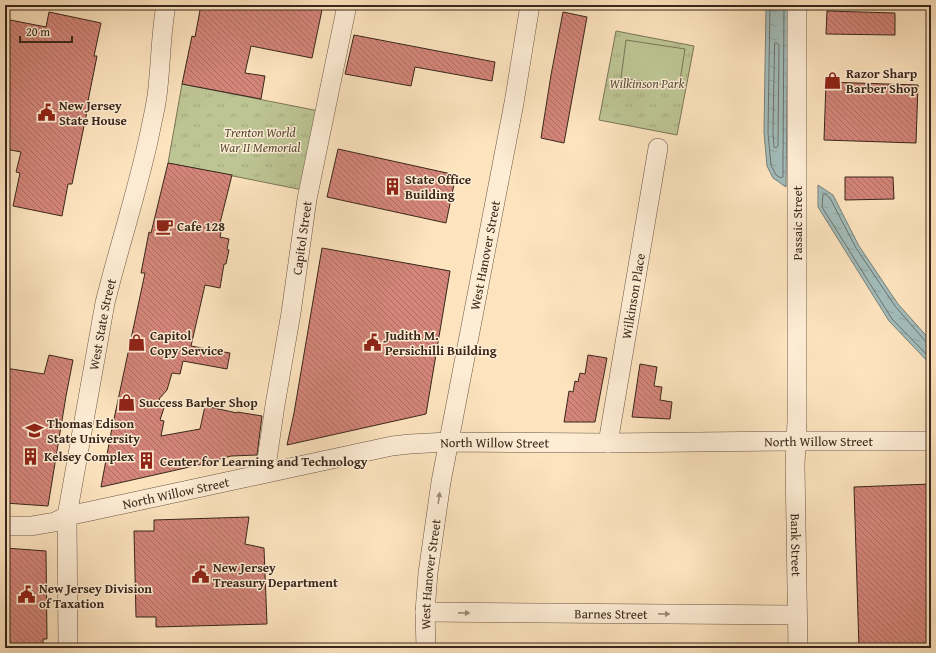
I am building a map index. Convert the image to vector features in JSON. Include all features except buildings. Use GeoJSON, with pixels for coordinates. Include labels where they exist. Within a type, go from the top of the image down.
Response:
{"type":"FeatureCollection","features":[{"type":"Feature","properties":{"kind":"street","name":"West State Street"},"geometry":{"type":"LineString","coordinates":[[68,648],[67,516],[106,303],[113,271],[138,186],[151,126],[158,88],[166,5]]}},
{"type":"Feature","properties":{"kind":"street","name":"Capitol Street"},"geometry":{"type":"LineString","coordinates":[[265,473],[291,313],[307,199],[347,5]]}},
{"type":"Feature","properties":{"kind":"street","name":"West Hanover Street"},"geometry":{"type":"LineString","coordinates":[[426,648],[425,612],[428,573],[441,482],[513,111],[530,5]]}},
{"type":"Feature","properties":{"kind":"street","name":"Passaic Street"},"geometry":{"type":"LineString","coordinates":[[795,441],[797,421],[797,5]]}},
{"type":"Feature","properties":{"kind":"street","name":"Wilkinson Place"},"geometry":{"type":"LineString","coordinates":[[608,444],[658,148]]}},
{"type":"Feature","properties":{"kind":"street","name":"North Willow Street"},"geometry":{"type":"LineString","coordinates":[[5,526],[31,526],[54,522],[67,516],[392,446],[410,444],[448,442],[608,444],[795,441],[931,441]]}},
{"type":"Feature","properties":{"kind":"street","name":"Bank Street"},"geometry":{"type":"LineString","coordinates":[[795,441],[798,648]]}},
{"type":"Feature","properties":{"kind":"street","name":"Barnes Street"},"geometry":{"type":"LineString","coordinates":[[425,612],[797,615]]}},
{"type":"Feature","properties":{"kind":"green space","name":"Wilkinson Park"},"geometry":{"type":"Polygon","coordinates":[[[616,31],[694,46],[677,135],[599,120],[616,31]]]}},
{"type":"Feature","properties":{"kind":"green space"},"geometry":{"type":"Polygon","coordinates":[[[626,40],[685,49],[679,87],[621,78],[626,40]]]}},
{"type":"Feature","properties":{"kind":"green space","name":"Trenton World War II Memorial"},"geometry":{"type":"Polygon","coordinates":[[[182,84],[319,111],[303,190],[168,163],[182,84]]]}},
{"type":"Feature","properties":{"kind":"water"},"geometry":{"type":"Polygon","coordinates":[[[766,5],[788,5],[786,187],[773,178],[767,166],[764,133],[766,5]]]}},
{"type":"Feature","properties":{"kind":"water"},"geometry":{"type":"Polygon","coordinates":[[[818,185],[833,195],[859,246],[898,304],[931,341],[931,365],[889,321],[818,207],[818,185]]]}},
{"type":"Feature","properties":{"kind":"place","name":"Razor Sharp Barber Shop"},"geometry":{"type":"Point","coordinates":[833,80]}},
{"type":"Feature","properties":{"kind":"place","name":"New Jersey State House"},"geometry":{"type":"Point","coordinates":[46,112]}},
{"type":"Feature","properties":{"kind":"place","name":"State Office Building"},"geometry":{"type":"Point","coordinates":[392,186]}},
{"type":"Feature","properties":{"kind":"place","name":"Cafe 128"},"geometry":{"type":"Point","coordinates":[164,226]}},
{"type":"Feature","properties":{"kind":"place","name":"Capitol Copy Service"},"geometry":{"type":"Point","coordinates":[137,342]}},
{"type":"Feature","properties":{"kind":"place","name":"Judith M. Persichilli Building"},"geometry":{"type":"Point","coordinates":[372,342]}},
{"type":"Feature","properties":{"kind":"place","name":"Success Barber Shop"},"geometry":{"type":"Point","coordinates":[126,402]}},
{"type":"Feature","properties":{"kind":"place","name":"Thomas Edison State University"},"geometry":{"type":"Point","coordinates":[34,430]}},
{"type":"Feature","properties":{"kind":"place","name":"Kelsey Complex"},"geometry":{"type":"Point","coordinates":[31,456]}},
{"type":"Feature","properties":{"kind":"place","name":"Center for Learning and Technology"},"geometry":{"type":"Point","coordinates":[147,461]}},
{"type":"Feature","properties":{"kind":"place","name":"New Jersey Treasury Department"},"geometry":{"type":"Point","coordinates":[200,574]}},
{"type":"Feature","properties":{"kind":"place","name":"New Jersey Division of Taxation"},"geometry":{"type":"Point","coordinates":[26,595]}}]}
